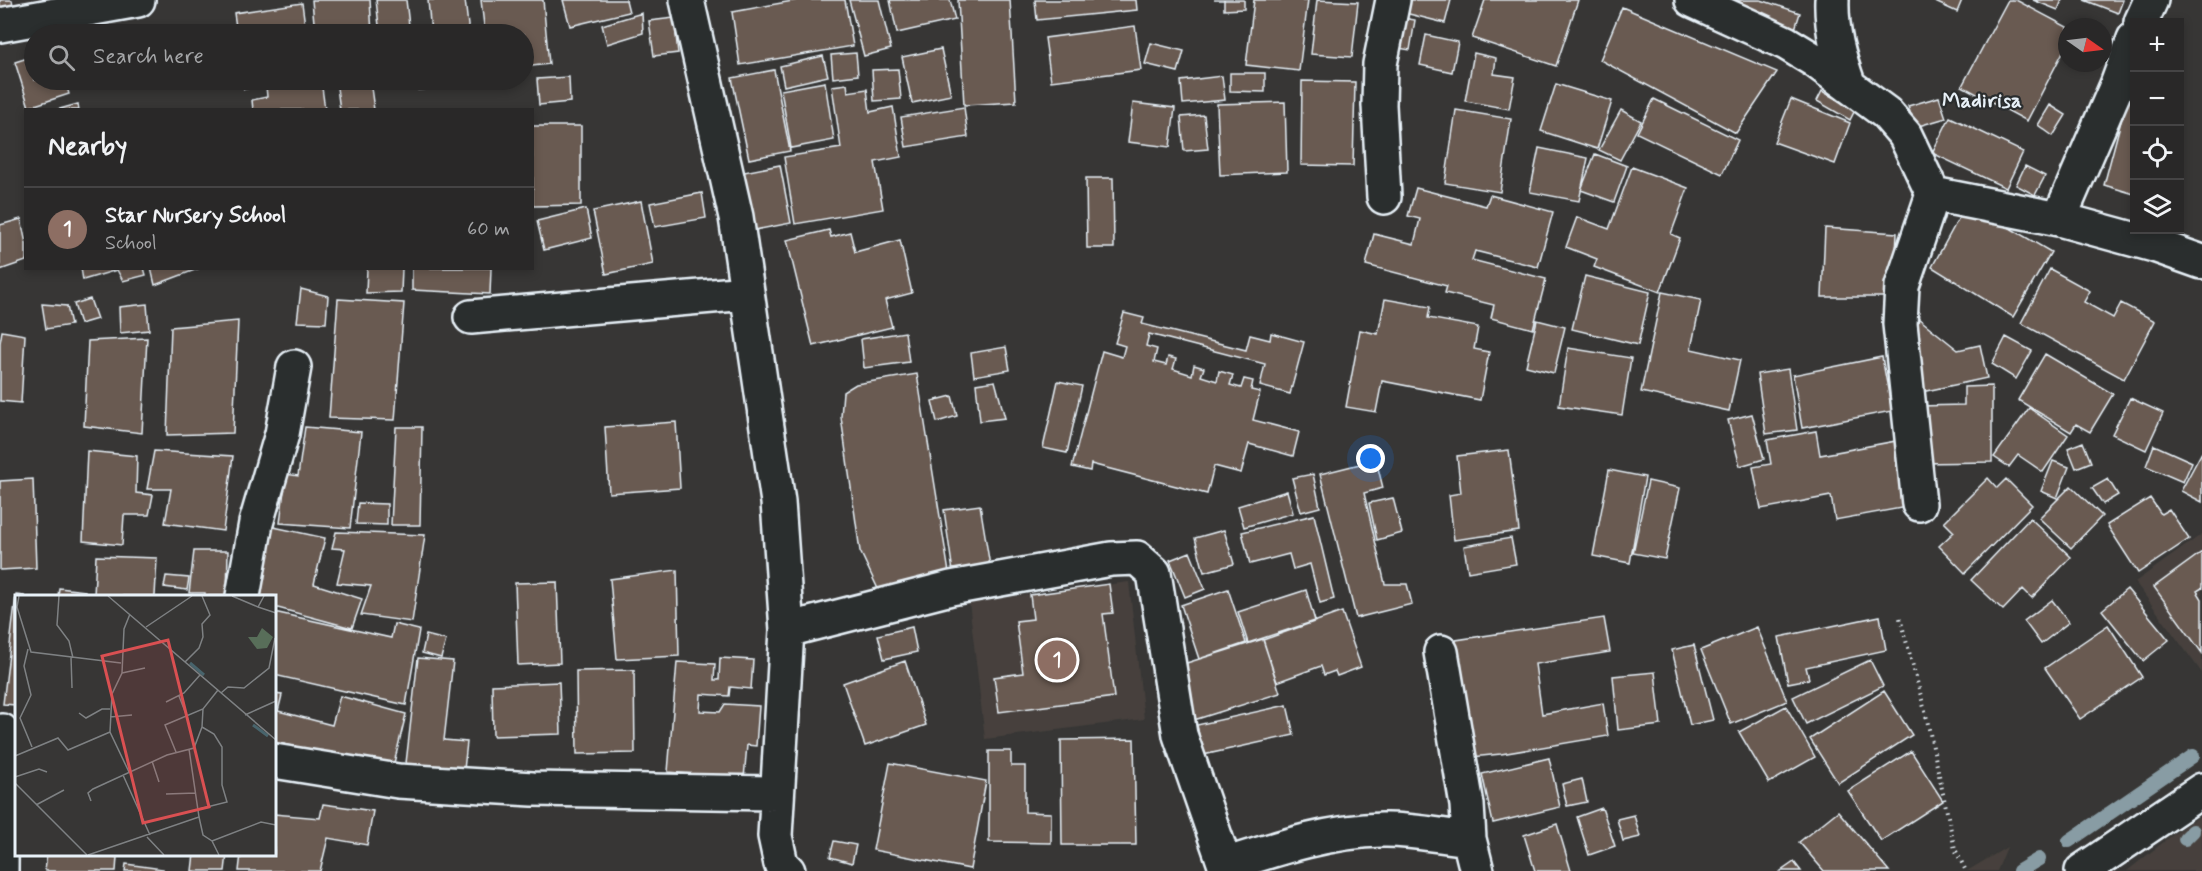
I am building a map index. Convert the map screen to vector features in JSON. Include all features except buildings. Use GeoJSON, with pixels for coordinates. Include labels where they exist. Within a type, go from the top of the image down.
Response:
{"type":"FeatureCollection","features":[{"type":"Feature","properties":{"kind":"street"},"geometry":{"type":"LineString","coordinates":[[0,25],[138,0]]}},
{"type":"Feature","properties":{"kind":"street"},"geometry":{"type":"LineString","coordinates":[[687,0],[736,217],[778,502],[787,630],[775,836],[781,864],[788,871]]}},
{"type":"Feature","properties":{"kind":"street"},"geometry":{"type":"LineString","coordinates":[[1384,197],[1379,105],[1380,64],[1393,0]]}},
{"type":"Feature","properties":{"kind":"street"},"geometry":{"type":"LineString","coordinates":[[1692,0],[1786,43],[1814,60],[1886,113],[1905,135],[1933,194],[1902,286],[1900,324],[1919,504]]}},
{"type":"Feature","properties":{"kind":"street"},"geometry":{"type":"LineString","coordinates":[[1832,0],[1838,55],[1849,86]]}},
{"type":"Feature","properties":{"kind":"street"},"geometry":{"type":"LineString","coordinates":[[2143,18],[2151,0]]}},
{"type":"Feature","properties":{"kind":"street"},"geometry":{"type":"LineString","coordinates":[[2059,219],[2113,95],[2130,50]]}},
{"type":"Feature","properties":{"kind":"street"},"geometry":{"type":"LineString","coordinates":[[1933,194],[2059,219],[2154,245],[2202,262]]}},
{"type":"Feature","properties":{"kind":"street"},"geometry":{"type":"LineString","coordinates":[[471,317],[747,293]]}},
{"type":"Feature","properties":{"kind":"street"},"geometry":{"type":"LineString","coordinates":[[243,595],[256,523],[282,434],[294,367]]}},
{"type":"Feature","properties":{"kind":"street"},"geometry":{"type":"LineString","coordinates":[[787,630],[951,588],[1111,559],[1137,558],[1154,573],[1180,735],[1225,868],[1287,845],[1353,833],[1383,830],[1469,839]]}},
{"type":"Feature","properties":{"kind":"street"},"geometry":{"type":"LineString","coordinates":[[1441,652],[1467,805],[1469,839],[1477,871]]}},
{"type":"Feature","properties":{"kind":"street"},"geometry":{"type":"LineString","coordinates":[[2,871],[6,732]]}},
{"type":"Feature","properties":{"kind":"street"},"geometry":{"type":"LineString","coordinates":[[276,761],[398,781],[533,789],[777,793]]}},
{"type":"Feature","properties":{"kind":"street"},"geometry":{"type":"LineString","coordinates":[[2082,871],[2202,790]]}},
{"type":"Feature","properties":{"kind":"path"},"geometry":{"type":"LineString","coordinates":[[1900,618],[1926,715],[1955,849],[1966,871]]}},
{"type":"Feature","properties":{"kind":"shaded area"},"geometry":{"type":"Polygon","coordinates":[[[2202,534],[2202,673],[2135,582],[2202,534]]]}},
{"type":"Feature","properties":{"kind":"shaded area"},"geometry":{"type":"Polygon","coordinates":[[[1129,582],[1144,719],[985,739],[969,602],[1129,582]]]}},
{"type":"Feature","properties":{"kind":"shaded area"},"geometry":{"type":"Polygon","coordinates":[[[2202,815],[2202,871],[2127,871],[2180,829],[2202,815]]]}},
{"type":"Feature","properties":{"kind":"shaded area"},"geometry":{"type":"Polygon","coordinates":[[[2007,847],[1997,871],[1967,871],[2007,847]]]}},
{"type":"Feature","properties":{"kind":"waterway"},"geometry":{"type":"LineString","coordinates":[[2069,841],[2193,756]]}},
{"type":"Feature","properties":{"kind":"waterway"},"geometry":{"type":"LineString","coordinates":[[2185,839],[2193,831]]}},
{"type":"Feature","properties":{"kind":"waterway"},"geometry":{"type":"LineString","coordinates":[[2019,871],[2039,859]]}},
{"type":"Feature","properties":{"kind":"place","name":"Star Nursery School"},"geometry":{"type":"Point","coordinates":[1057,660]}},
{"type":"Feature","properties":{"kind":"district","name":"Madirisa"},"geometry":{"type":"Point","coordinates":[1982,100]}}]}
